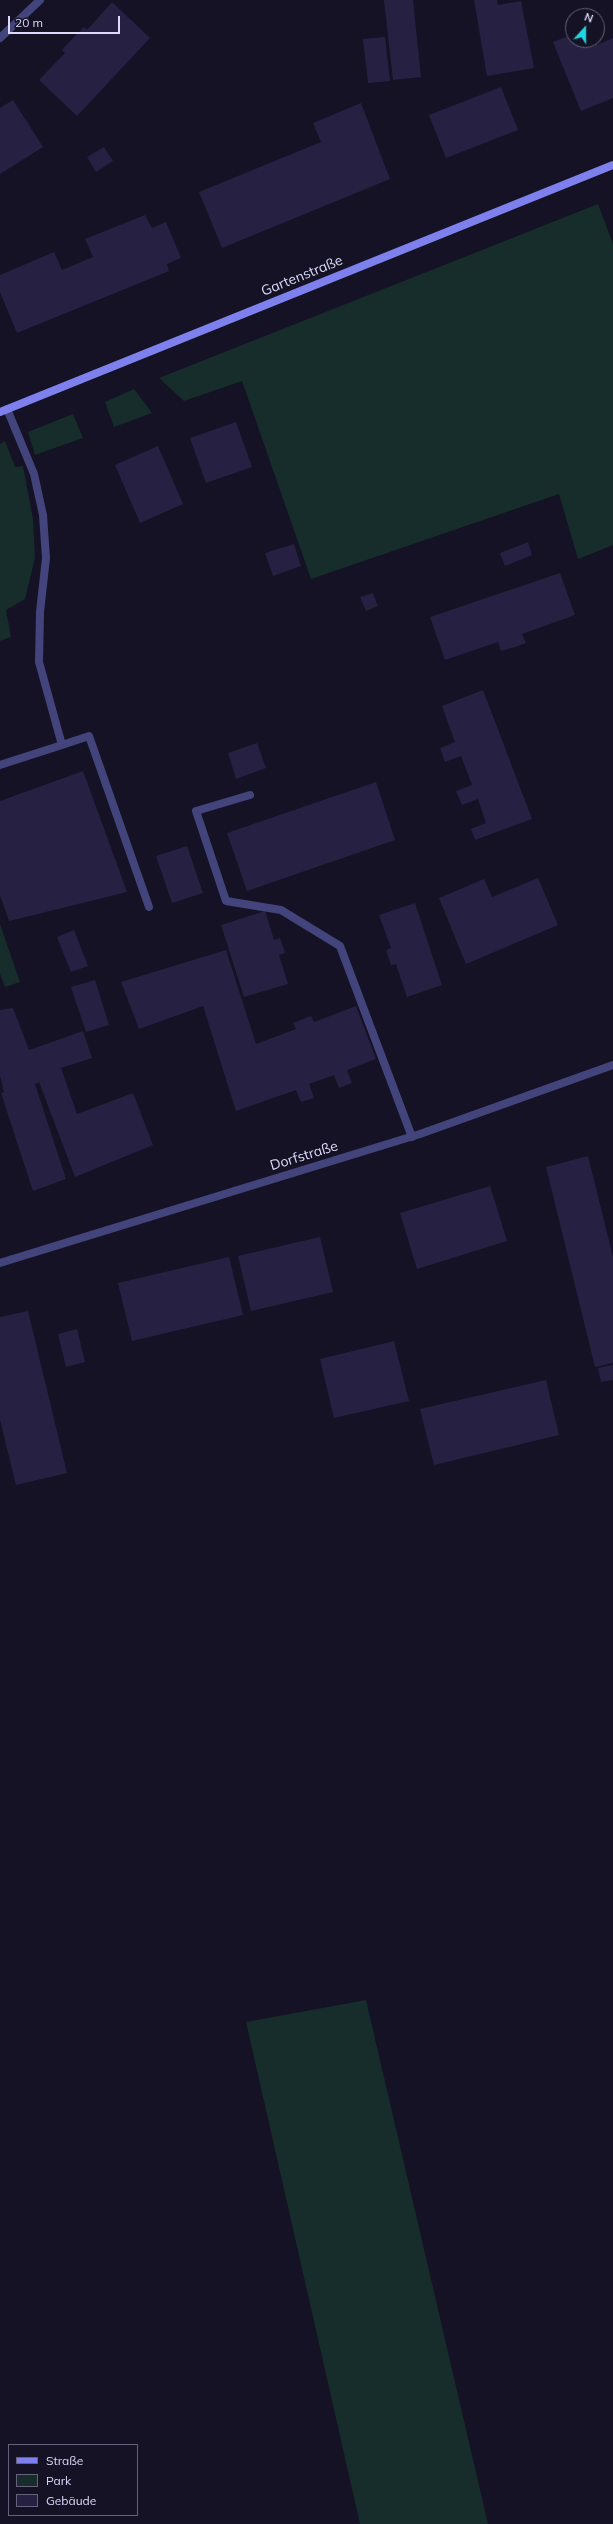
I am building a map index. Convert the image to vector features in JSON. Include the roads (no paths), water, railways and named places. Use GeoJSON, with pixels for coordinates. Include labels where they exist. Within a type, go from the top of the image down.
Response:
{"type":"FeatureCollection","features":[{"type":"Feature","properties":{"kind":"street"},"geometry":{"type":"LineString","coordinates":[[0,38],[40,0]]}},
{"type":"Feature","properties":{"kind":"street","name":"Gartenstraße"},"geometry":{"type":"LineString","coordinates":[[3,410],[613,164]]}},
{"type":"Feature","properties":{"kind":"street"},"geometry":{"type":"LineString","coordinates":[[3,410],[34,474],[43,515],[46,558],[40,612],[39,662],[62,745]]}},
{"type":"Feature","properties":{"kind":"street"},"geometry":{"type":"LineString","coordinates":[[0,765],[89,736],[149,907]]}},
{"type":"Feature","properties":{"kind":"street"},"geometry":{"type":"LineString","coordinates":[[250,795],[196,811],[226,901],[281,910],[340,946],[412,1137]]}},
{"type":"Feature","properties":{"kind":"street","name":"Dorfstraße"},"geometry":{"type":"LineString","coordinates":[[0,1263],[412,1137],[613,1065]]}}]}
